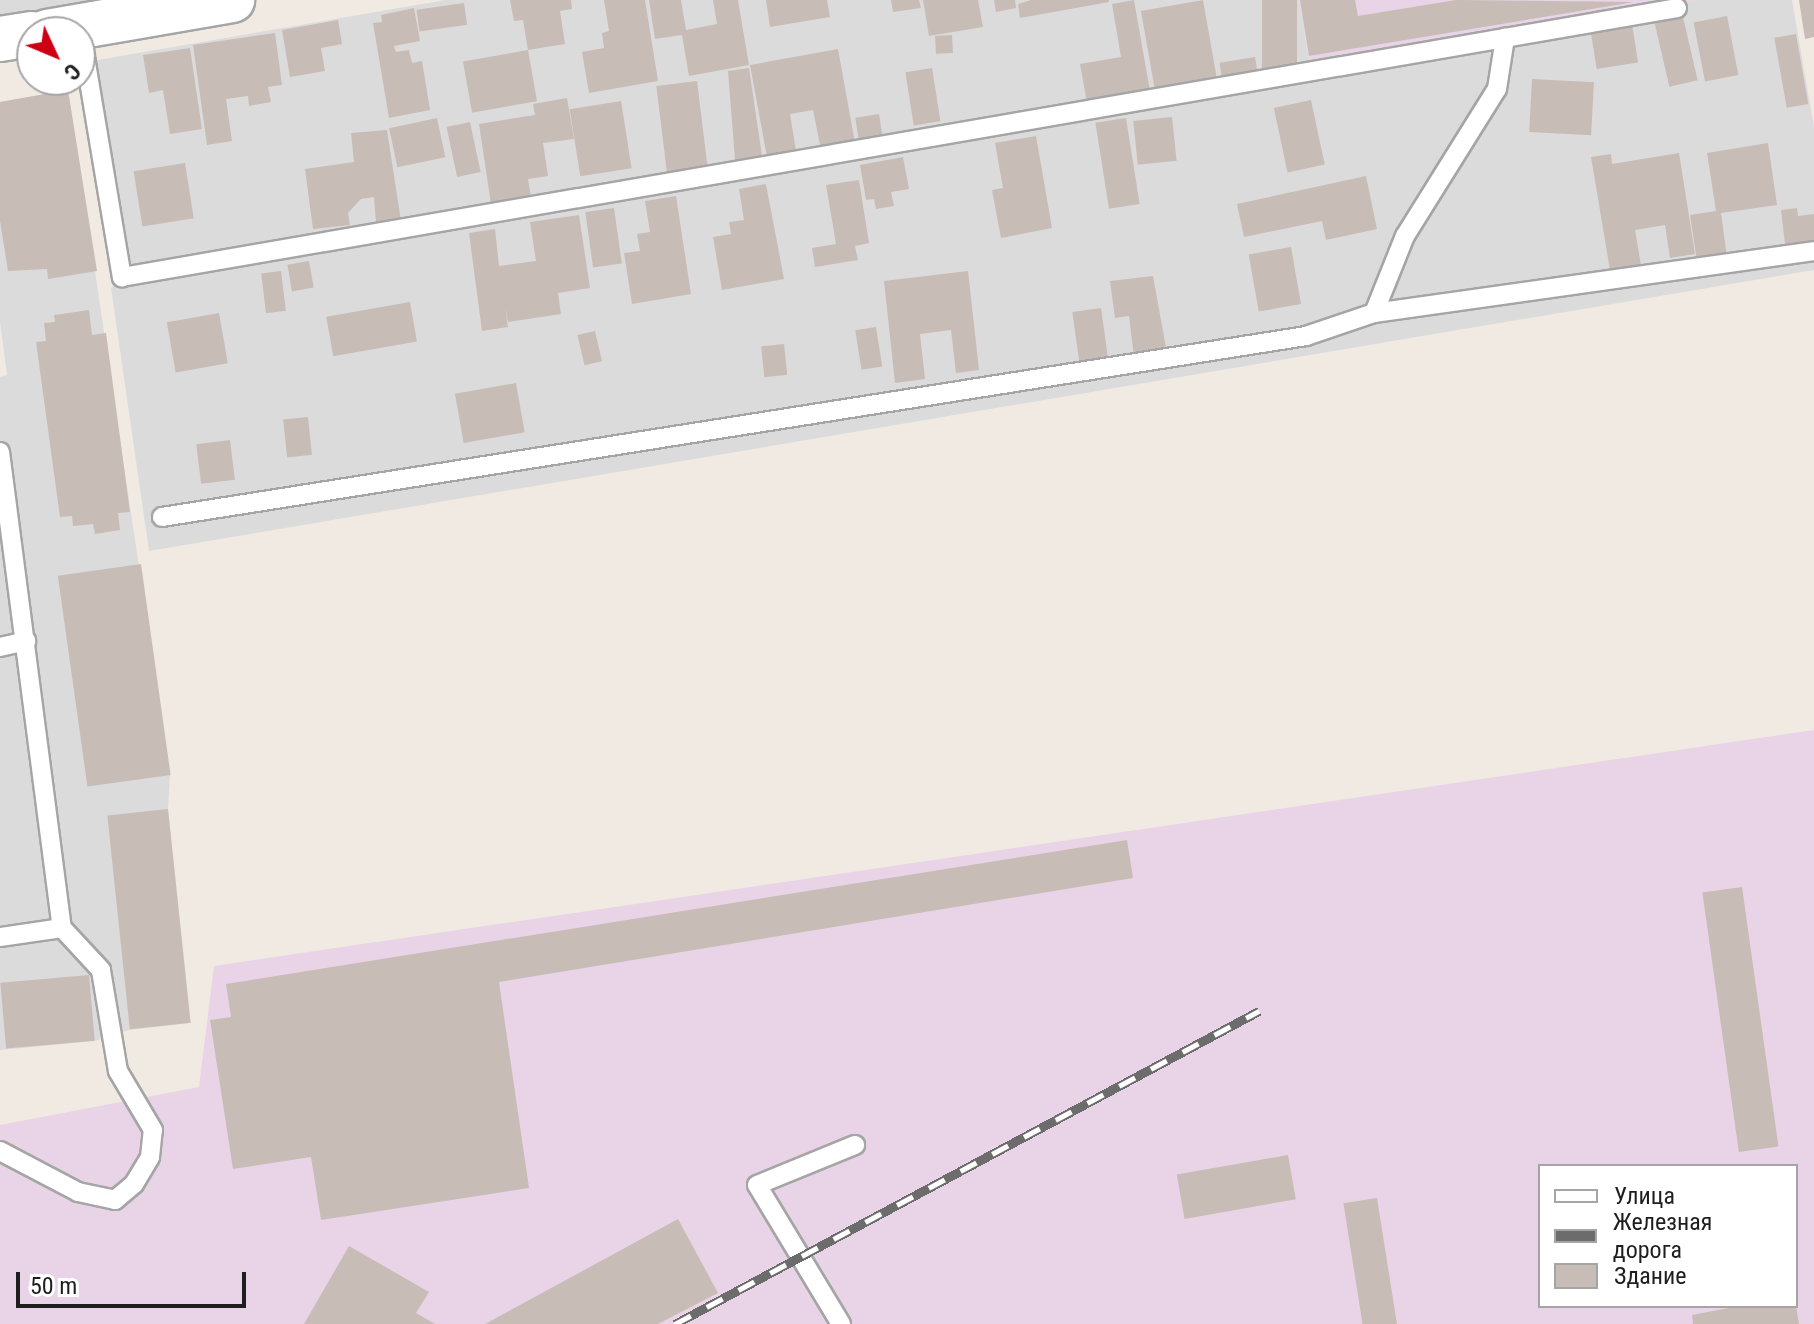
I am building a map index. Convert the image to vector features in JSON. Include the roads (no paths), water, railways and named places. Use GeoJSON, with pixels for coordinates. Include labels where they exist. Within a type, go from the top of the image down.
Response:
{"type":"FeatureCollection","features":[{"type":"Feature","properties":{"kind":"street"},"geometry":{"type":"LineString","coordinates":[[96,23],[232,0]]}},
{"type":"Feature","properties":{"kind":"lane"},"geometry":{"type":"LineString","coordinates":[[79,96],[122,277],[1677,8]]}},
{"type":"Feature","properties":{"kind":"lane"},"geometry":{"type":"LineString","coordinates":[[1374,313],[1405,236],[1497,89],[1505,38]]}},
{"type":"Feature","properties":{"kind":"lane"},"geometry":{"type":"LineString","coordinates":[[162,517],[1306,336],[1374,313],[1814,251]]}},
{"type":"Feature","properties":{"kind":"lane"},"geometry":{"type":"LineString","coordinates":[[0,452],[62,928],[101,970],[118,1071],[153,1130],[150,1157],[134,1184],[115,1200],[78,1192],[0,1151]]}},
{"type":"Feature","properties":{"kind":"lane"},"geometry":{"type":"LineString","coordinates":[[0,647],[26,641]]}},
{"type":"Feature","properties":{"kind":"lane"},"geometry":{"type":"LineString","coordinates":[[0,937],[62,928]]}},
{"type":"Feature","properties":{"kind":"lane"},"geometry":{"type":"LineString","coordinates":[[841,1324],[757,1185],[855,1145]]}},
{"type":"Feature","properties":{"kind":"railway"},"geometry":{"type":"LineString","coordinates":[[675,1324],[1259,1011]]}}]}
